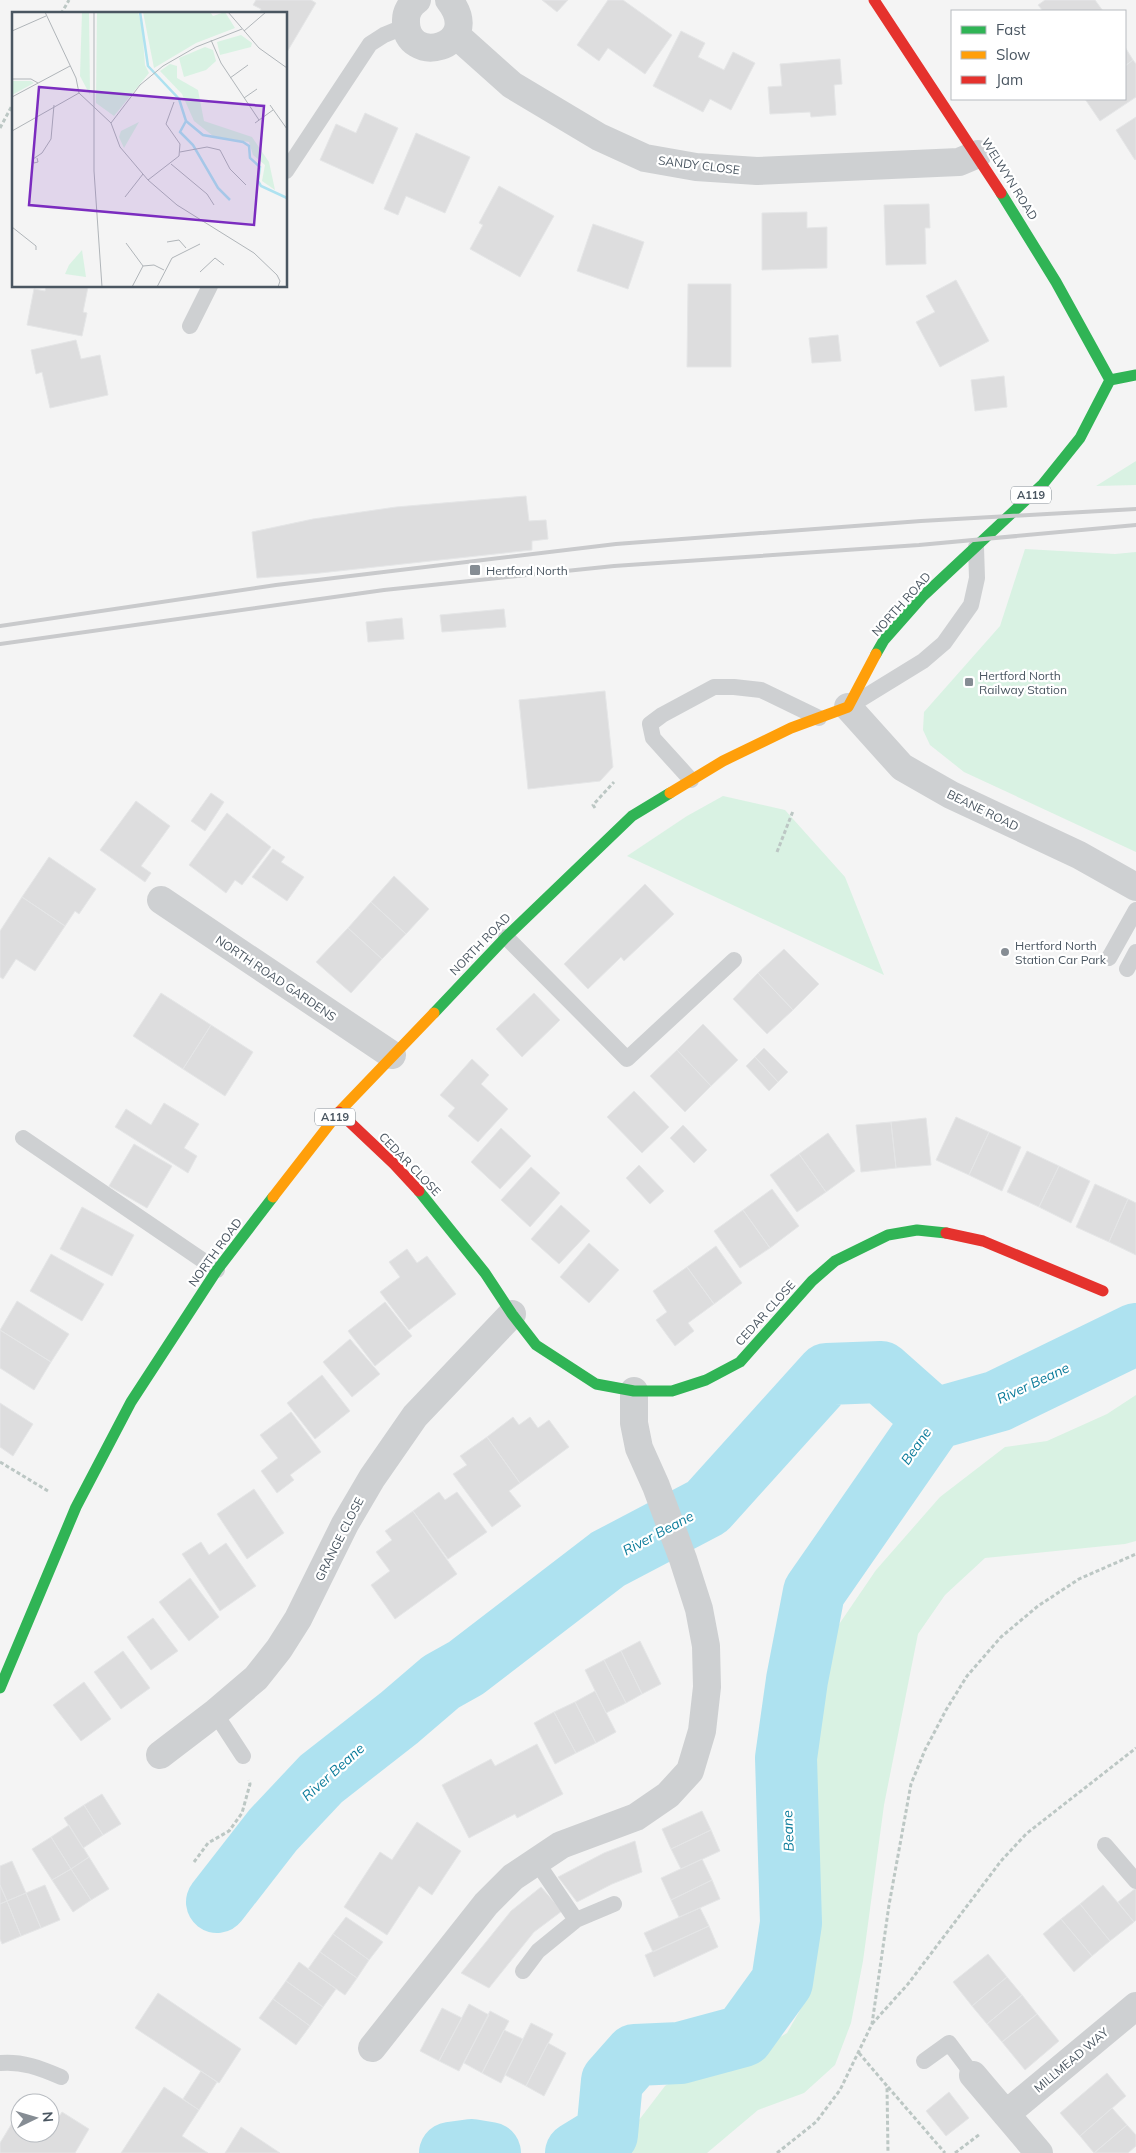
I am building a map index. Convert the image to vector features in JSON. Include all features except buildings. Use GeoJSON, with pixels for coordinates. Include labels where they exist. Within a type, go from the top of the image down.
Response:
{"type":"FeatureCollection","features":[{"type":"Feature","properties":{"kind":"main road","name":"WELWYN ROAD"},"geometry":{"type":"LineString","coordinates":[[874,0],[978,154],[1072,308],[1110,380]]}},
{"type":"Feature","properties":{"kind":"main road"},"geometry":{"type":"LineString","coordinates":[[1110,380],[1136,375]]}},
{"type":"Feature","properties":{"kind":"main road","name":"NORTH ROAD"},"geometry":{"type":"LineString","coordinates":[[0,1688],[76,1507],[131,1402],[217,1270],[339,1112],[506,937],[632,816],[731,757],[791,728],[848,708],[884,640],[922,597],[1044,484],[1080,438],[1110,380]]}},
{"type":"Feature","properties":{"kind":"main road","name":"CEDAR CLOSE"},"geometry":{"type":"LineString","coordinates":[[339,1112],[394,1164],[423,1196],[485,1273],[512,1314],[536,1345],[596,1384],[634,1391],[672,1391],[706,1380],[740,1362],[812,1281],[834,1261],[888,1235],[917,1230],[949,1232],[983,1241],[1103,1291]]}},
{"type":"Feature","properties":{"kind":"street"},"geometry":{"type":"LineString","coordinates":[[417,0],[406,14],[406,26],[411,38],[422,46],[434,49],[446,44],[456,35],[459,22],[456,10],[449,0]]}},
{"type":"Feature","properties":{"kind":"street","name":"SANDY CLOSE"},"geometry":{"type":"LineString","coordinates":[[456,35],[512,85],[599,137],[645,158],[696,167],[757,171],[958,162],[978,154]]}},
{"type":"Feature","properties":{"kind":"street","name":"BEANE ROAD"},"geometry":{"type":"LineString","coordinates":[[848,708],[902,767],[951,795],[1079,855],[1136,887]]}},
{"type":"Feature","properties":{"kind":"street","name":"NORTH ROAD GARDENS"},"geometry":{"type":"LineString","coordinates":[[161,900],[392,1055]]}},
{"type":"Feature","properties":{"kind":"street","name":"GRANGE CLOSE"},"geometry":{"type":"LineString","coordinates":[[160,1755],[215,1714],[256,1678],[279,1649],[315,1587],[354,1509],[372,1478],[415,1416],[512,1314]]}},
{"type":"Feature","properties":{"kind":"street"},"geometry":{"type":"LineString","coordinates":[[372,2048],[486,1904],[513,1877],[561,1845],[636,1817],[668,1795],[690,1771],[702,1731],[707,1687],[706,1646],[699,1609],[683,1559],[656,1486],[639,1448],[634,1424],[634,1391]]}},
{"type":"Feature","properties":{"kind":"street","name":"MILLMEAD WAY"},"geometry":{"type":"LineString","coordinates":[[1006,2114],[1136,2006]]}},
{"type":"Feature","properties":{"kind":"street"},"geometry":{"type":"LineString","coordinates":[[973,2075],[1039,2153]]}},
{"type":"Feature","properties":{"kind":"lane"},"geometry":{"type":"LineString","coordinates":[[288,168],[370,44],[384,35],[406,26]]}},
{"type":"Feature","properties":{"kind":"lane"},"geometry":{"type":"LineString","coordinates":[[190,326],[209,288]]}},
{"type":"Feature","properties":{"kind":"lane"},"geometry":{"type":"LineString","coordinates":[[848,708],[923,661],[944,643],[971,605],[977,578],[976,547]]}},
{"type":"Feature","properties":{"kind":"lane"},"geometry":{"type":"LineString","coordinates":[[691,780],[653,738],[650,724],[662,715],[714,687],[761,690],[819,718]]}},
{"type":"Feature","properties":{"kind":"lane"},"geometry":{"type":"LineString","coordinates":[[1109,958],[1136,910]]}},
{"type":"Feature","properties":{"kind":"lane"},"geometry":{"type":"LineString","coordinates":[[506,937],[627,1059],[734,960]]}},
{"type":"Feature","properties":{"kind":"lane"},"geometry":{"type":"LineString","coordinates":[[1127,970],[1136,952]]}},
{"type":"Feature","properties":{"kind":"lane"},"geometry":{"type":"LineString","coordinates":[[23,1138],[217,1270]]}},
{"type":"Feature","properties":{"kind":"lane"},"geometry":{"type":"LineString","coordinates":[[215,1714],[243,1756]]}},
{"type":"Feature","properties":{"kind":"lane"},"geometry":{"type":"LineString","coordinates":[[1105,1845],[1136,1882]]}},
{"type":"Feature","properties":{"kind":"lane"},"geometry":{"type":"LineString","coordinates":[[536,1861],[576,1920]]}},
{"type":"Feature","properties":{"kind":"lane"},"geometry":{"type":"LineString","coordinates":[[523,1972],[538,1951],[576,1920],[614,1904]]}},
{"type":"Feature","properties":{"kind":"lane"},"geometry":{"type":"LineString","coordinates":[[924,2061],[949,2043],[973,2075]]}},
{"type":"Feature","properties":{"kind":"lane"},"geometry":{"type":"LineString","coordinates":[[0,2063],[15,2062],[61,2077]]}},
{"type":"Feature","properties":{"kind":"path"},"geometry":{"type":"LineString","coordinates":[[62,12],[69,0]]}},
{"type":"Feature","properties":{"kind":"path"},"geometry":{"type":"LineString","coordinates":[[0,128],[12,106]]}},
{"type":"Feature","properties":{"kind":"path"},"geometry":{"type":"LineString","coordinates":[[777,852],[794,811]]}},
{"type":"Feature","properties":{"kind":"path"},"geometry":{"type":"LineString","coordinates":[[0,1462],[55,1495]]}},
{"type":"Feature","properties":{"kind":"path"},"geometry":{"type":"LineString","coordinates":[[777,2153],[816,2122],[840,2090],[872,2024],[889,1905],[911,1784],[925,1750],[946,1710],[967,1676],[1001,1637],[1038,1606],[1079,1579],[1136,1554]]}},
{"type":"Feature","properties":{"kind":"path"},"geometry":{"type":"LineString","coordinates":[[872,2024],[908,1984],[996,1869],[1026,1834],[1136,1748]]}},
{"type":"Feature","properties":{"kind":"path"},"geometry":{"type":"LineString","coordinates":[[194,1862],[208,1843],[229,1831],[242,1813],[250,1784],[243,1756]]}},
{"type":"Feature","properties":{"kind":"path"},"geometry":{"type":"LineString","coordinates":[[859,2053],[945,2153]]}},
{"type":"Feature","properties":{"kind":"path"},"geometry":{"type":"LineString","coordinates":[[887,2086],[888,2153]]}},
{"type":"Feature","properties":{"kind":"green space"},"geometry":{"type":"Polygon","coordinates":[[[1136,461],[1136,485],[1096,486],[1136,461]]]}},
{"type":"Feature","properties":{"kind":"green space"},"geometry":{"type":"Polygon","coordinates":[[[1025,549],[1115,554],[1136,552],[1136,852],[964,772],[930,745],[923,730],[924,712],[1000,626],[1025,549]]]}},
{"type":"Feature","properties":{"kind":"green space"},"geometry":{"type":"Polygon","coordinates":[[[723,796],[785,810],[845,877],[884,975],[627,856],[687,816],[723,796]]]}},
{"type":"Feature","properties":{"kind":"green space"},"geometry":{"type":"Polygon","coordinates":[[[1136,1395],[1136,1541],[1125,1544],[985,1558],[945,1595],[918,1634],[884,1805],[863,1961],[851,2023],[835,2065],[804,2093],[758,2110],[707,2153],[623,2153],[639,2120],[665,2086],[690,2070],[762,2048],[787,2033],[803,2005],[812,1974],[812,1921],[805,1787],[812,1693],[829,1639],[876,1570],[940,1497],[1005,1447],[1047,1441],[1107,1414],[1136,1395]]]}},
{"type":"Feature","properties":{"kind":"waterway","name":"River Beane"},"geometry":{"type":"LineString","coordinates":[[934,1419],[998,1401],[1136,1334]]}},
{"type":"Feature","properties":{"kind":"waterway","name":"River Beane"},"geometry":{"type":"LineString","coordinates":[[217,1902],[273,1830],[321,1779],[399,1718],[441,1682],[466,1668],[608,1559],[707,1507],[827,1374],[881,1372],[934,1419]]}},
{"type":"Feature","properties":{"kind":"waterway","name":"Beane"},"geometry":{"type":"LineString","coordinates":[[576,2153],[607,2134],[612,2081],[635,2055],[680,2053],[743,2036],[782,1982],[791,1923],[786,1758],[797,1680],[814,1592],[934,1419]]}},
{"type":"Feature","properties":{"kind":"waterway","name":"Beane"},"geometry":{"type":"LineString","coordinates":[[450,2153],[472,2150],[490,2153]]}},
{"type":"Feature","properties":{"kind":"railway"},"geometry":{"type":"LineString","coordinates":[[0,626],[276,585],[616,544],[921,521],[1136,509]]}},
{"type":"Feature","properties":{"kind":"railway"},"geometry":{"type":"LineString","coordinates":[[0,644],[384,590],[614,566],[919,545],[1136,525]]}},
{"type":"Feature","properties":{"kind":"traffic: fast"},"geometry":{"type":"LineString","coordinates":[[1001,193],[1056,282],[1110,380]]}},
{"type":"Feature","properties":{"kind":"traffic: fast"},"geometry":{"type":"LineString","coordinates":[[876,654],[884,640],[922,597],[1043,484],[1080,438],[1110,380],[1136,375]]}},
{"type":"Feature","properties":{"kind":"traffic: fast"},"geometry":{"type":"LineString","coordinates":[[434,1013],[506,937],[632,816],[670,793]]}},
{"type":"Feature","properties":{"kind":"traffic: fast"},"geometry":{"type":"LineString","coordinates":[[419,1191],[485,1273],[512,1314],[536,1345],[596,1384],[634,1391],[672,1391],[706,1380],[740,1362],[812,1281],[835,1261],[888,1235],[917,1230],[946,1233]]}},
{"type":"Feature","properties":{"kind":"traffic: fast"},"geometry":{"type":"LineString","coordinates":[[0,1688],[76,1507],[131,1402],[217,1270],[273,1197]]}},
{"type":"Feature","properties":{"kind":"traffic: slow"},"geometry":{"type":"LineString","coordinates":[[670,793],[723,761],[791,728],[848,707],[876,654]]}},
{"type":"Feature","properties":{"kind":"traffic: slow"},"geometry":{"type":"LineString","coordinates":[[273,1197],[339,1112],[434,1013]]}},
{"type":"Feature","properties":{"kind":"traffic: jam"},"geometry":{"type":"LineString","coordinates":[[874,0],[1001,193]]}},
{"type":"Feature","properties":{"kind":"traffic: jam"},"geometry":{"type":"LineString","coordinates":[[339,1112],[394,1164],[419,1191]]}},
{"type":"Feature","properties":{"kind":"traffic: jam"},"geometry":{"type":"LineString","coordinates":[[946,1233],[983,1241],[1103,1291]]}},
{"type":"Feature","properties":{"kind":"place","name":"Hertford North"},"geometry":{"type":"Point","coordinates":[475,570]}},
{"type":"Feature","properties":{"kind":"place","name":"Hertford North Railway Station"},"geometry":{"type":"Point","coordinates":[969,682]}},
{"type":"Feature","properties":{"kind":"place","name":"Hertford North Station Car Park"},"geometry":{"type":"Point","coordinates":[1005,952]}}]}
